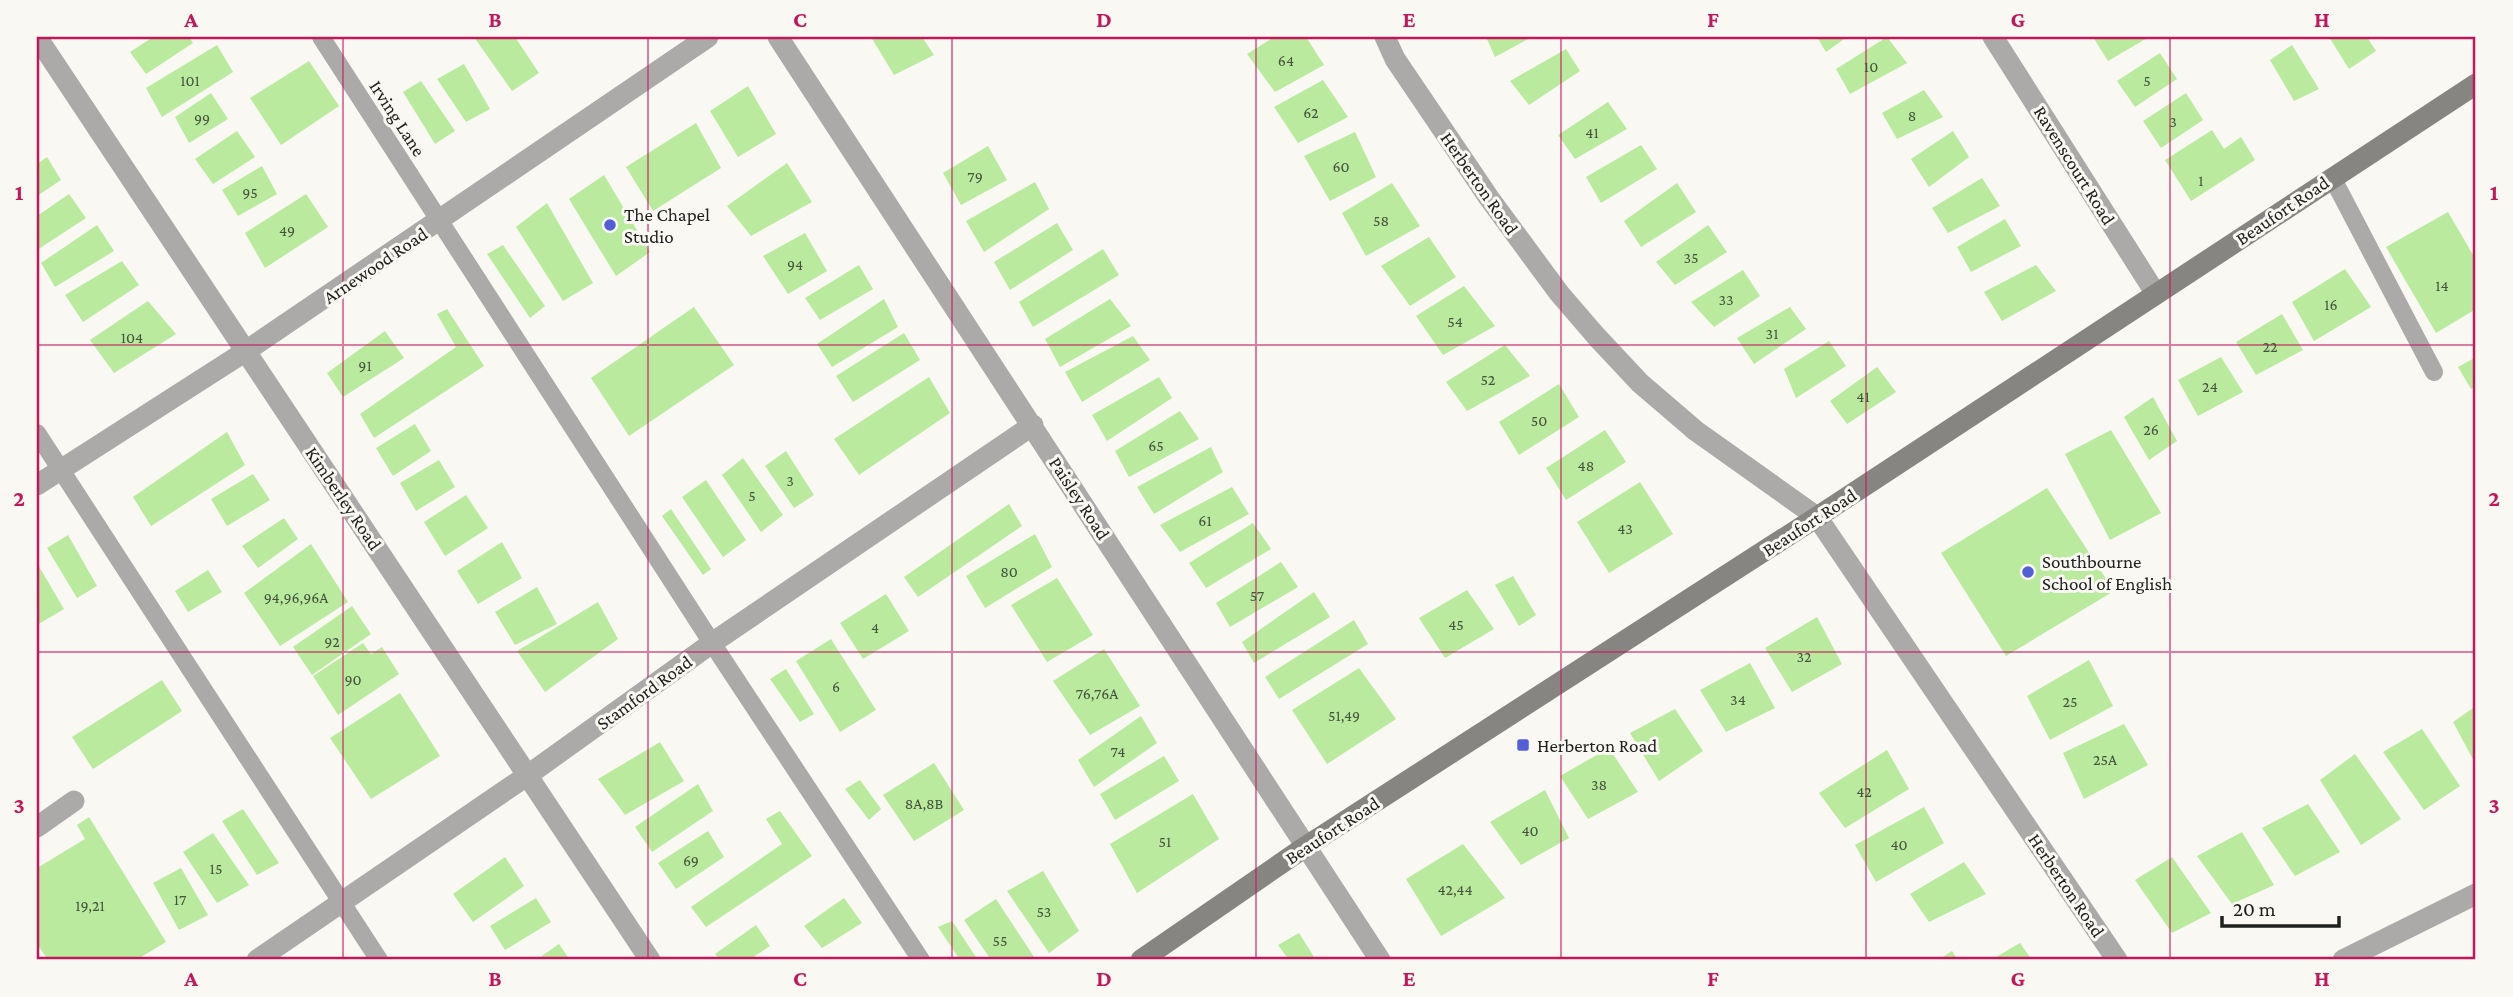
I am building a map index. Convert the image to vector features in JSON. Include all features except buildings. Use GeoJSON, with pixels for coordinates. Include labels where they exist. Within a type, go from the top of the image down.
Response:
{"type":"FeatureCollection","features":[{"type":"Feature","properties":{"kind":"street","name":"Kimberley Road"},"geometry":{"type":"LineString","coordinates":[[37,37],[650,960]]}},
{"type":"Feature","properties":{"kind":"street","name":"Arnewood Road"},"geometry":{"type":"LineString","coordinates":[[37,485],[440,222],[708,37]]}},
{"type":"Feature","properties":{"kind":"street","name":"Paisley Road"},"geometry":{"type":"LineString","coordinates":[[779,37],[1380,960]]}},
{"type":"Feature","properties":{"kind":"street","name":"Herberton Road"},"geometry":{"type":"LineString","coordinates":[[1385,37],[1395,60],[1489,198],[1559,293],[1596,337],[1640,383],[1696,431],[1817,517],[2117,960]]}},
{"type":"Feature","properties":{"kind":"street","name":"Ravenscourt Road"},"geometry":{"type":"LineString","coordinates":[[1993,37],[2156,294]]}},
{"type":"Feature","properties":{"kind":"street","name":"Beaufort Road"},"geometry":{"type":"LineString","coordinates":[[1141,960],[1305,847],[1817,517],[2476,84]]}},
{"type":"Feature","properties":{"kind":"street","name":"Stamford Road"},"geometry":{"type":"LineString","coordinates":[[257,960],[528,775],[712,643],[1033,425]]}},
{"type":"Feature","properties":{"kind":"street"},"geometry":{"type":"LineString","coordinates":[[37,827],[74,801]]}},
{"type":"Feature","properties":{"kind":"street"},"geometry":{"type":"LineString","coordinates":[[2343,960],[2476,894]]}},
{"type":"Feature","properties":{"kind":"lane","name":"Irving Lane"},"geometry":{"type":"LineString","coordinates":[[321,37],[712,643],[922,960]]}},
{"type":"Feature","properties":{"kind":"lane"},"geometry":{"type":"LineString","coordinates":[[2332,177],[2434,372]]}},
{"type":"Feature","properties":{"kind":"lane"},"geometry":{"type":"LineString","coordinates":[[37,432],[379,960]]}},
{"type":"Feature","properties":{"kind":"place","name":"The Chapel Studio"},"geometry":{"type":"Point","coordinates":[610,225]}},
{"type":"Feature","properties":{"kind":"place","name":"Southbourne School of English"},"geometry":{"type":"Point","coordinates":[2028,572]}},
{"type":"Feature","properties":{"kind":"place","name":"Herberton Road"},"geometry":{"type":"Point","coordinates":[1523,745]}}]}
